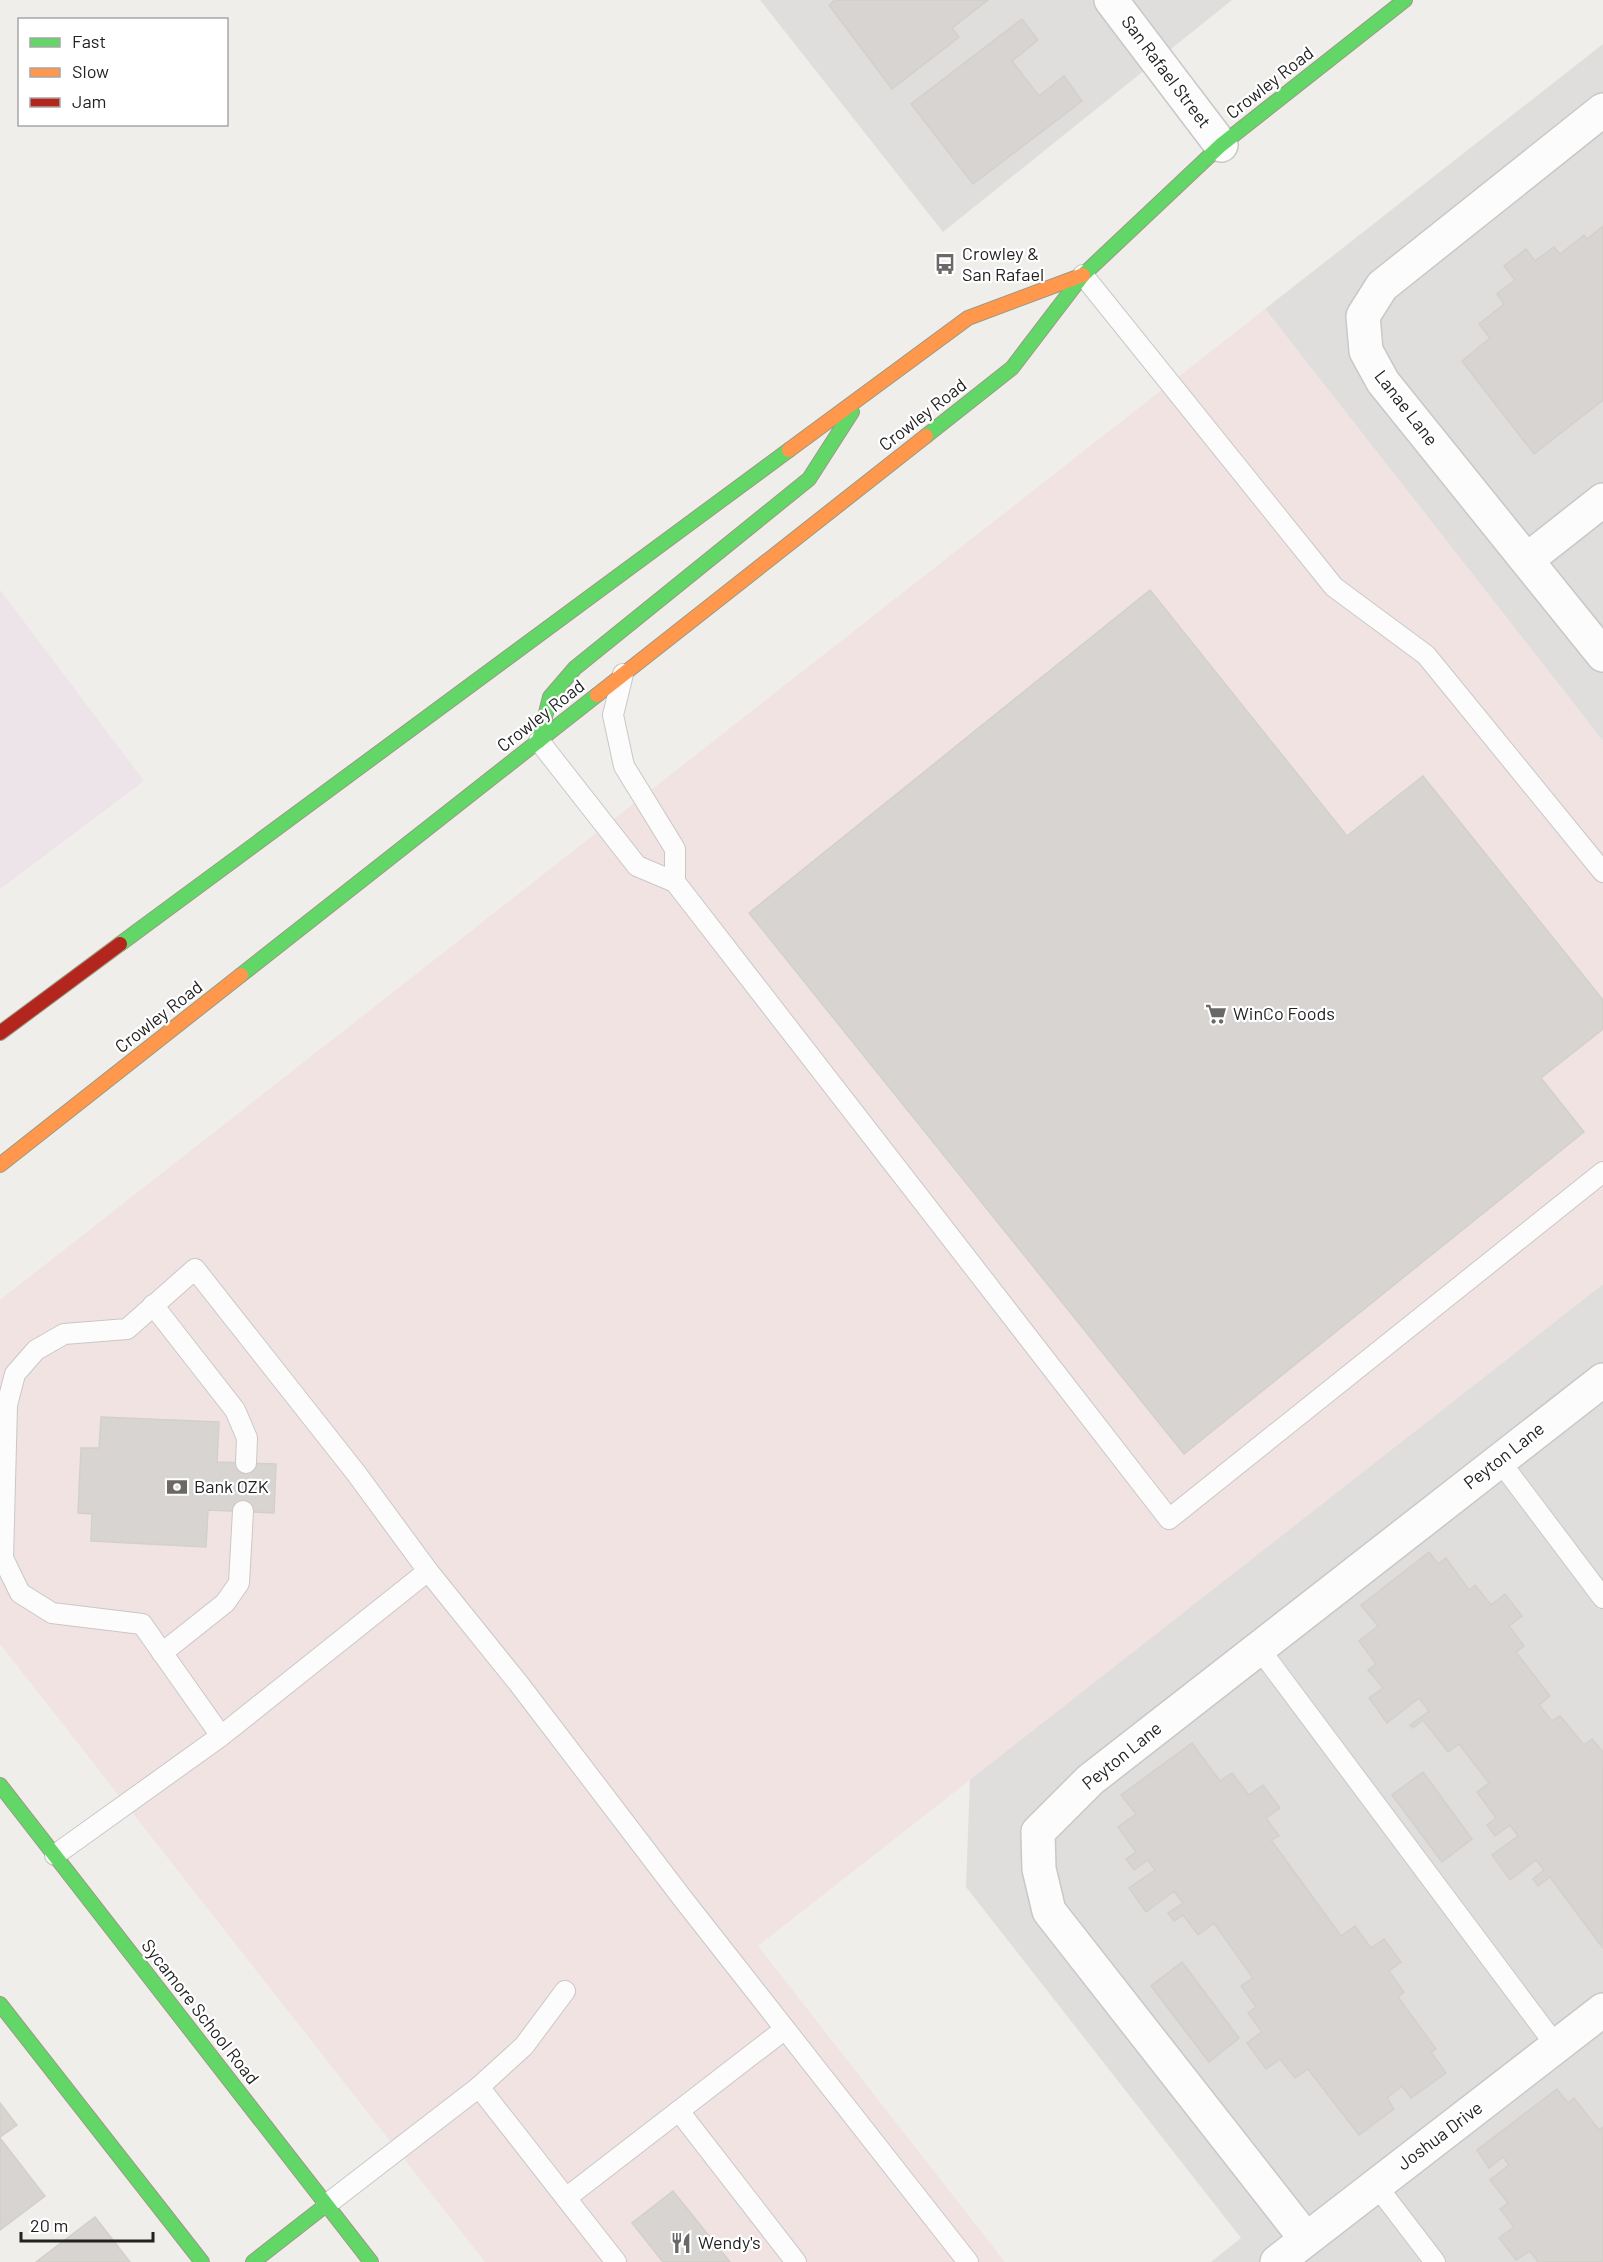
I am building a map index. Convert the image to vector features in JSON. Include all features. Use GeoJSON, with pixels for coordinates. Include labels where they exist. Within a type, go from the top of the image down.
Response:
{"type":"FeatureCollection","features":[{"type":"Feature","properties":{"kind":"main road","name":"Crowley Road"},"geometry":{"type":"LineString","coordinates":[[0,1165],[1012,368],[1083,275],[1221,145],[1405,0]]}},
{"type":"Feature","properties":{"kind":"main road","name":"Crowley Road"},"geometry":{"type":"LineString","coordinates":[[0,1034],[968,318],[1083,275]]}},
{"type":"Feature","properties":{"kind":"main road"},"geometry":{"type":"LineString","coordinates":[[539,741],[550,697],[575,668],[809,478],[863,396]]}},
{"type":"Feature","properties":{"kind":"main road","name":"Sycamore School Road"},"geometry":{"type":"LineString","coordinates":[[0,1785],[371,2262]]}},
{"type":"Feature","properties":{"kind":"main road"},"geometry":{"type":"LineString","coordinates":[[0,2004],[202,2262]]}},
{"type":"Feature","properties":{"kind":"main road"},"geometry":{"type":"LineString","coordinates":[[253,2262],[326,2205]]}},
{"type":"Feature","properties":{"kind":"street","name":"San Rafael Street"},"geometry":{"type":"LineString","coordinates":[[1111,0],[1221,145]]}},
{"type":"Feature","properties":{"kind":"street","name":"Lanae Lane"},"geometry":{"type":"LineString","coordinates":[[1603,110],[1382,286],[1363,315],[1366,351],[1383,382],[1528,559],[1603,655]]}},
{"type":"Feature","properties":{"kind":"street"},"geometry":{"type":"LineString","coordinates":[[1528,559],[1603,500]]}},
{"type":"Feature","properties":{"kind":"street","name":"Peyton Lane"},"geometry":{"type":"LineString","coordinates":[[1306,2239],[1049,1911],[1039,1869],[1038,1832],[1090,1780],[1603,1380]]}},
{"type":"Feature","properties":{"kind":"street","name":"Joshua Drive"},"geometry":{"type":"LineString","coordinates":[[1277,2262],[1603,2010]]}},
{"type":"Feature","properties":{"kind":"lane"},"geometry":{"type":"LineString","coordinates":[[1083,275],[1334,587],[1426,655],[1603,872]]}},
{"type":"Feature","properties":{"kind":"lane"},"geometry":{"type":"LineString","coordinates":[[623,674],[613,715],[624,766],[675,849],[675,882]]}},
{"type":"Feature","properties":{"kind":"lane"},"geometry":{"type":"LineString","coordinates":[[539,741],[637,866],[675,882],[1169,1519],[1603,1172]]}},
{"type":"Feature","properties":{"kind":"lane"},"geometry":{"type":"LineString","coordinates":[[221,1736],[142,1623],[51,1613],[20,1593],[3,1558],[7,1405],[15,1374],[36,1350],[64,1334],[127,1329],[195,1269],[968,2262]]}},
{"type":"Feature","properties":{"kind":"lane"},"geometry":{"type":"LineString","coordinates":[[153,1305],[236,1410],[247,1438],[246,1463]]}},
{"type":"Feature","properties":{"kind":"lane"},"geometry":{"type":"LineString","coordinates":[[1499,1460],[1603,1598]]}},
{"type":"Feature","properties":{"kind":"lane"},"geometry":{"type":"LineString","coordinates":[[162,1653],[225,1603],[239,1583],[243,1511]]}},
{"type":"Feature","properties":{"kind":"lane"},"geometry":{"type":"LineString","coordinates":[[55,1855],[221,1736],[428,1571]]}},
{"type":"Feature","properties":{"kind":"lane"},"geometry":{"type":"LineString","coordinates":[[1258,1647],[1557,2047]]}},
{"type":"Feature","properties":{"kind":"lane"},"geometry":{"type":"LineString","coordinates":[[326,2205],[479,2087],[524,2046],[565,1991]]}},
{"type":"Feature","properties":{"kind":"lane"},"geometry":{"type":"LineString","coordinates":[[566,2198],[785,2029]]}},
{"type":"Feature","properties":{"kind":"lane"},"geometry":{"type":"LineString","coordinates":[[479,2087],[616,2262]]}},
{"type":"Feature","properties":{"kind":"lane"},"geometry":{"type":"LineString","coordinates":[[679,2111],[796,2262]]}},
{"type":"Feature","properties":{"kind":"lane"},"geometry":{"type":"LineString","coordinates":[[1376,2185],[1435,2262]]}},
{"type":"Feature","properties":{"kind":"shaded area"},"geometry":{"type":"Polygon","coordinates":[[[760,0],[1232,0],[943,232],[760,0]]]}},
{"type":"Feature","properties":{"kind":"shaded area"},"geometry":{"type":"Polygon","coordinates":[[[1603,44],[1603,741],[1265,309],[1603,44]]]}},
{"type":"Feature","properties":{"kind":"shaded area"},"geometry":{"type":"Polygon","coordinates":[[[1265,309],[1603,741],[1603,1284],[758,1946],[1005,2262],[485,2262],[0,1644],[0,1300],[1265,309]]]}},
{"type":"Feature","properties":{"kind":"shaded area"},"geometry":{"type":"Polygon","coordinates":[[[0,590],[144,781],[0,889],[0,590]]]}},
{"type":"Feature","properties":{"kind":"shaded area"},"geometry":{"type":"Polygon","coordinates":[[[1603,1284],[1603,2262],[1211,2262],[1241,2238],[966,1887],[970,1779],[1603,1284]]]}},
{"type":"Feature","properties":{"kind":"building"},"geometry":{"type":"Polygon","coordinates":[[[835,0],[988,0],[952,28],[959,37],[892,89],[829,5],[835,0]]]}},
{"type":"Feature","properties":{"kind":"building"},"geometry":{"type":"Polygon","coordinates":[[[1022,19],[1038,40],[1012,61],[1039,96],[1064,76],[1082,101],[973,184],[911,104],[1022,19]]]}},
{"type":"Feature","properties":{"kind":"building"},"geometry":{"type":"Polygon","coordinates":[[[1603,226],[1603,400],[1534,454],[1462,361],[1490,338],[1479,324],[1504,304],[1497,294],[1515,280],[1504,266],[1526,249],[1535,261],[1554,247],[1560,254],[1584,235],[1587,239],[1603,226]]]}},
{"type":"Feature","properties":{"kind":"building","name":"WinCo Foods"},"geometry":{"type":"Polygon","coordinates":[[[1150,590],[1347,836],[1423,776],[1603,1000],[1603,1029],[1541,1078],[1584,1132],[1184,1454],[749,913],[1150,590]]]}},
{"type":"Feature","properties":{"kind":"building","name":"Bank OZK"},"geometry":{"type":"Polygon","coordinates":[[[101,1417],[219,1422],[217,1462],[276,1464],[274,1513],[208,1510],[206,1547],[91,1541],[92,1514],[78,1513],[81,1448],[99,1448],[101,1417]]]}},
{"type":"Feature","properties":{"kind":"building"},"geometry":{"type":"Polygon","coordinates":[[[1429,1552],[1438,1564],[1446,1558],[1469,1590],[1475,1585],[1491,1605],[1505,1594],[1522,1616],[1509,1626],[1524,1646],[1516,1652],[1550,1696],[1539,1705],[1552,1721],[1560,1716],[1584,1745],[1592,1739],[1603,1752],[1602,1947],[1550,1877],[1538,1886],[1533,1879],[1544,1870],[1536,1860],[1510,1880],[1492,1855],[1518,1836],[1510,1825],[1495,1836],[1487,1825],[1496,1818],[1477,1792],[1489,1783],[1459,1744],[1448,1752],[1423,1720],[1413,1728],[1410,1725],[1429,1711],[1419,1698],[1387,1723],[1369,1698],[1383,1688],[1368,1670],[1376,1664],[1359,1641],[1378,1626],[1361,1605],[1429,1552]]]}},
{"type":"Feature","properties":{"kind":"building"},"geometry":{"type":"Polygon","coordinates":[[[1192,1743],[1220,1781],[1232,1773],[1249,1795],[1263,1785],[1280,1808],[1266,1818],[1279,1836],[1271,1840],[1341,1936],[1355,1926],[1371,1948],[1384,1939],[1401,1962],[1389,1971],[1404,1992],[1398,1997],[1436,2049],[1431,2052],[1446,2073],[1411,2098],[1402,2086],[1387,2098],[1394,2109],[1359,2135],[1308,2069],[1295,2078],[1280,2059],[1266,2069],[1247,2043],[1262,2032],[1248,2013],[1256,2007],[1241,1986],[1253,1978],[1214,1923],[1198,1935],[1183,1915],[1174,1921],[1168,1913],[1183,1903],[1174,1891],[1146,1912],[1129,1888],[1155,1870],[1148,1860],[1134,1870],[1126,1859],[1136,1852],[1118,1827],[1136,1814],[1121,1795],[1192,1743]]]}},
{"type":"Feature","properties":{"kind":"building"},"geometry":{"type":"Polygon","coordinates":[[[1423,1772],[1472,1839],[1442,1862],[1392,1795],[1423,1772]]]}},
{"type":"Feature","properties":{"kind":"building"},"geometry":{"type":"Polygon","coordinates":[[[1182,1962],[1239,2038],[1209,2062],[1151,1986],[1182,1962]]]}},
{"type":"Feature","properties":{"kind":"building"},"geometry":{"type":"Polygon","coordinates":[[[1557,2089],[1568,2103],[1574,2098],[1599,2130],[1603,2127],[1603,2262],[1538,2262],[1530,2251],[1516,2260],[1499,2238],[1514,2227],[1500,2209],[1508,2203],[1490,2180],[1509,2165],[1503,2157],[1489,2168],[1477,2150],[1557,2089]]]}},
{"type":"Feature","properties":{"kind":"building"},"geometry":{"type":"Polygon","coordinates":[[[0,2103],[17,2125],[0,2137],[0,2103]]]}},
{"type":"Feature","properties":{"kind":"building"},"geometry":{"type":"Polygon","coordinates":[[[0,2138],[45,2196],[0,2230],[0,2138]]]}},
{"type":"Feature","properties":{"kind":"building","name":"Wendy's"},"geometry":{"type":"Polygon","coordinates":[[[673,2191],[730,2262],[663,2262],[632,2223],[673,2191]]]}},
{"type":"Feature","properties":{"kind":"building"},"geometry":{"type":"Polygon","coordinates":[[[95,2217],[130,2262],[36,2262],[95,2217]]]}},
{"type":"Feature","properties":{"kind":"traffic: fast"},"geometry":{"type":"LineString","coordinates":[[926,436],[1012,368],[1083,275],[1221,145],[1405,0]]}},
{"type":"Feature","properties":{"kind":"traffic: fast"},"geometry":{"type":"LineString","coordinates":[[539,741],[550,697],[575,668],[809,479],[852,412]]}},
{"type":"Feature","properties":{"kind":"traffic: fast"},"geometry":{"type":"LineString","coordinates":[[120,944],[789,450]]}},
{"type":"Feature","properties":{"kind":"traffic: fast"},"geometry":{"type":"LineString","coordinates":[[241,975],[597,695]]}},
{"type":"Feature","properties":{"kind":"traffic: fast"},"geometry":{"type":"LineString","coordinates":[[0,1785],[371,2262]]}},
{"type":"Feature","properties":{"kind":"traffic: fast"},"geometry":{"type":"LineString","coordinates":[[0,2004],[202,2262]]}},
{"type":"Feature","properties":{"kind":"traffic: fast"},"geometry":{"type":"LineString","coordinates":[[253,2262],[326,2205]]}},
{"type":"Feature","properties":{"kind":"traffic: slow"},"geometry":{"type":"LineString","coordinates":[[789,450],[968,318],[1083,275]]}},
{"type":"Feature","properties":{"kind":"traffic: slow"},"geometry":{"type":"LineString","coordinates":[[597,695],[926,436]]}},
{"type":"Feature","properties":{"kind":"traffic: slow"},"geometry":{"type":"LineString","coordinates":[[0,1165],[241,975]]}},
{"type":"Feature","properties":{"kind":"traffic: jam"},"geometry":{"type":"LineString","coordinates":[[0,1033],[120,944]]}},
{"type":"Feature","properties":{"kind":"place","name":"Crowley & San Rafael"},"geometry":{"type":"Point","coordinates":[945,264]}},
{"type":"Feature","properties":{"kind":"place","name":"WinCo Foods"},"geometry":{"type":"Point","coordinates":[1216,1014]}},
{"type":"Feature","properties":{"kind":"place","name":"Bank OZK"},"geometry":{"type":"Point","coordinates":[177,1487]}},
{"type":"Feature","properties":{"kind":"place","name":"Wendy's"},"geometry":{"type":"Point","coordinates":[681,2243]}}]}
